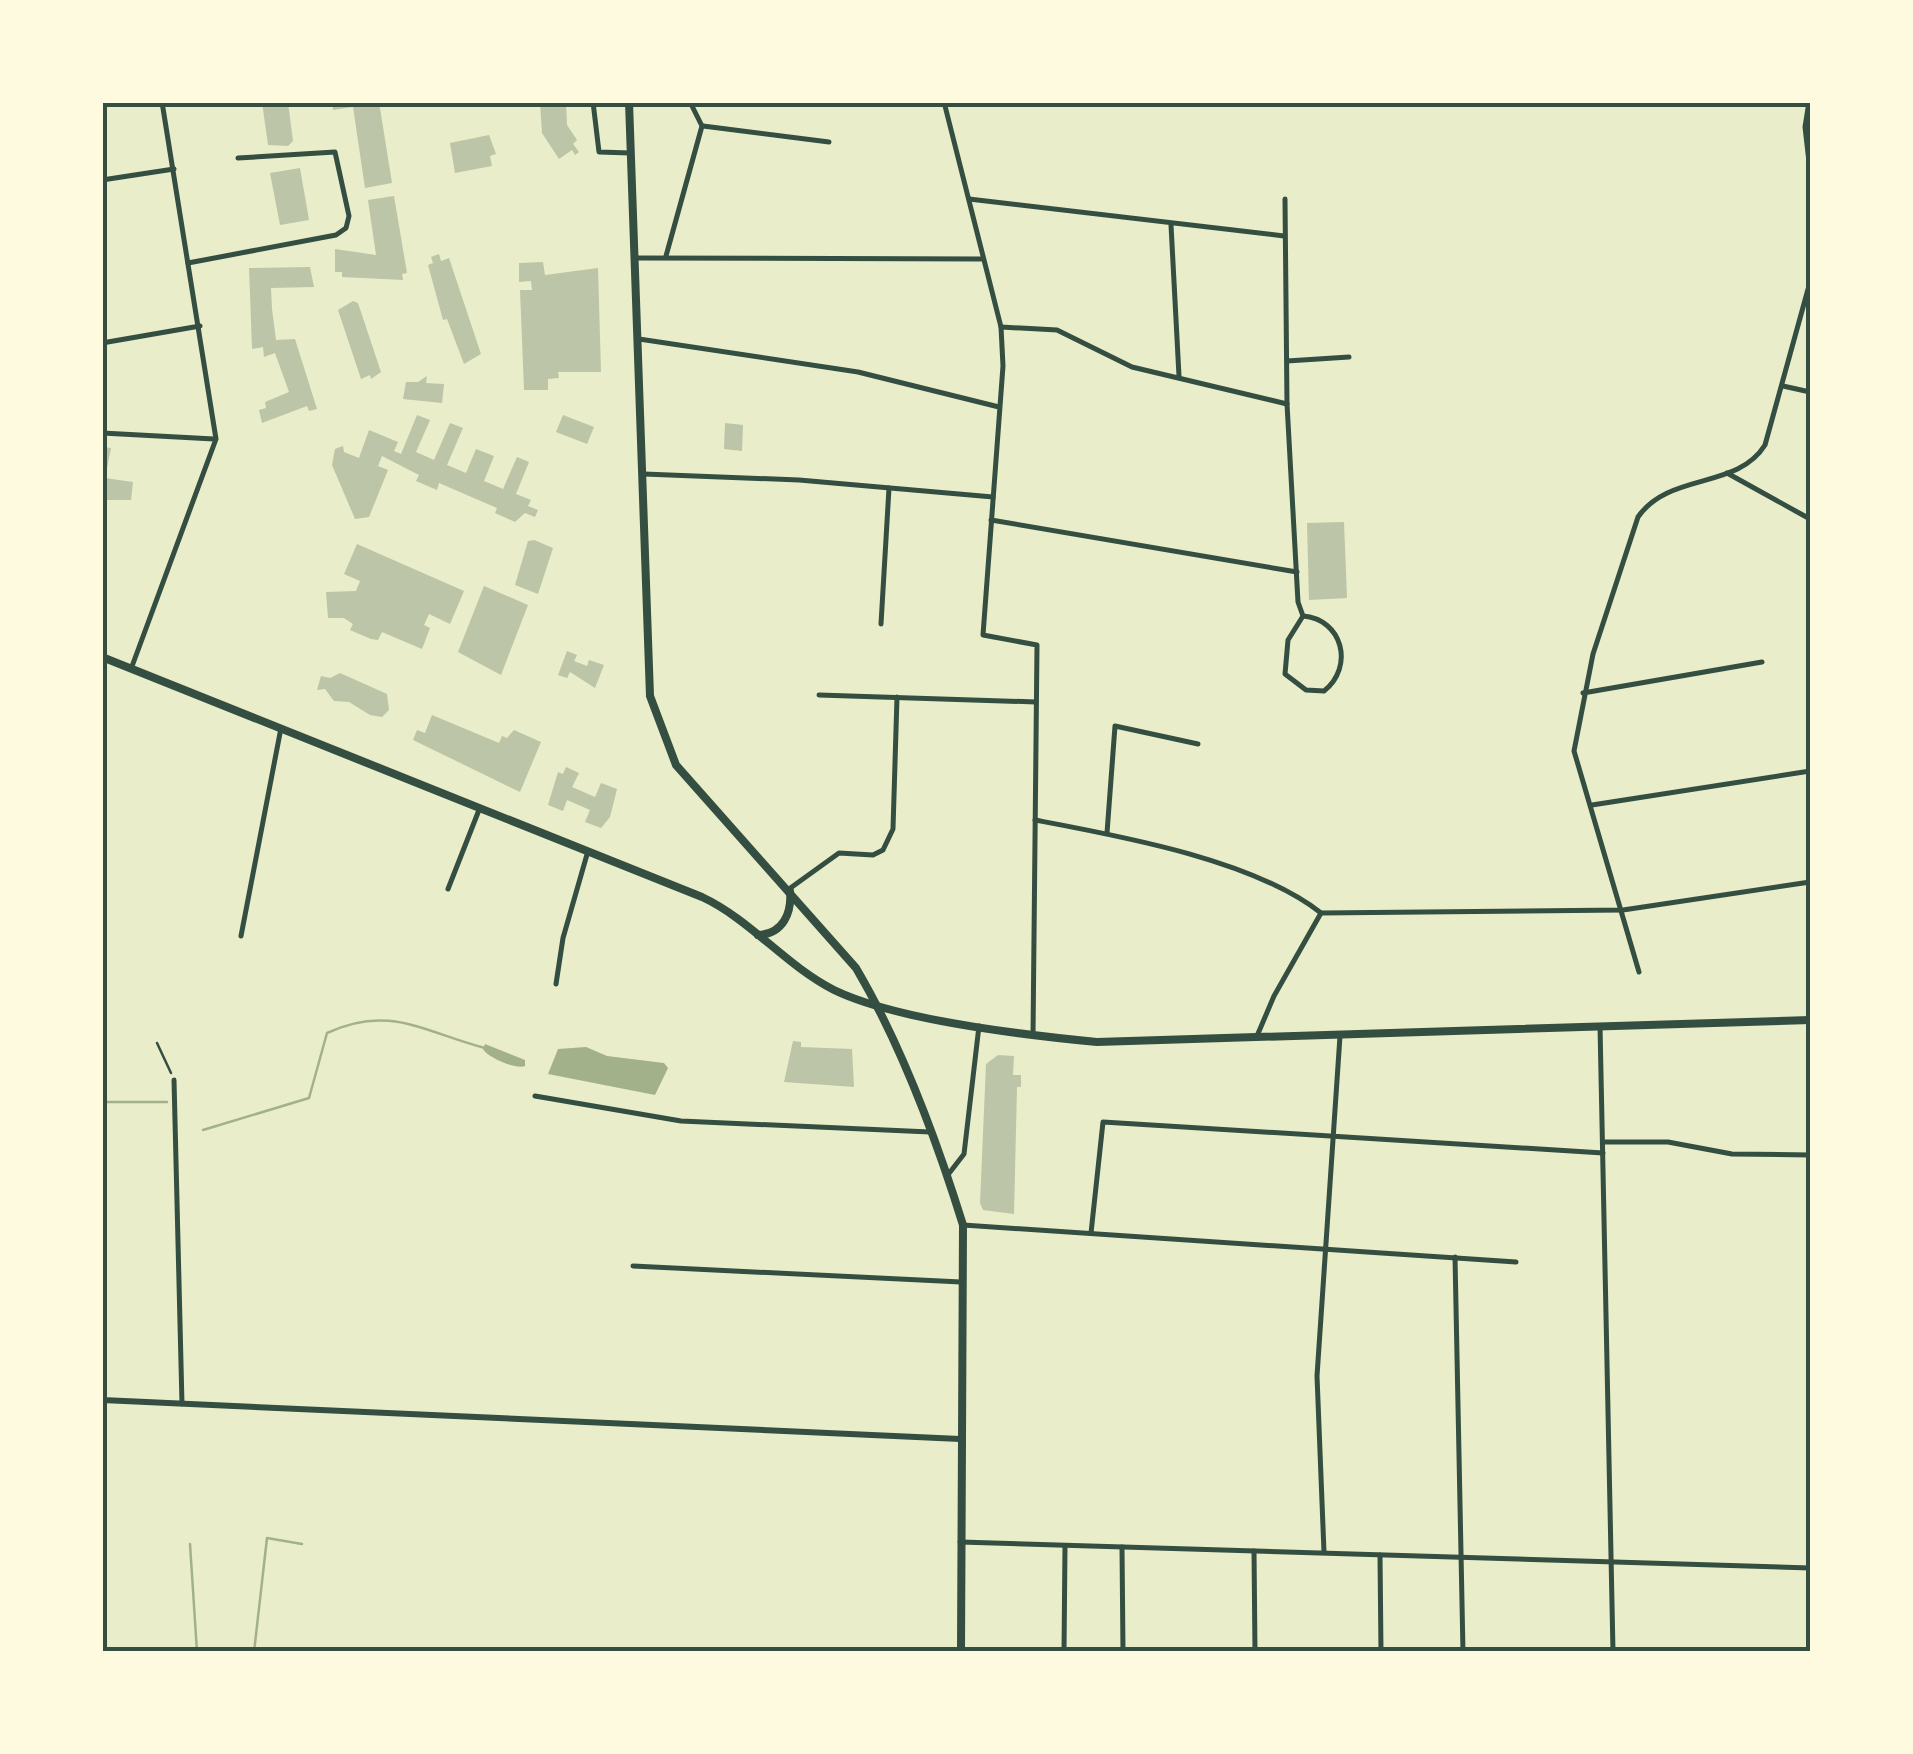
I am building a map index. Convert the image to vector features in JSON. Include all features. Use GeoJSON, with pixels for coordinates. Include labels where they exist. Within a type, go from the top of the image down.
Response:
{"type":"FeatureCollection","features":[{"type":"Feature","properties":{"kind":"main road"},"geometry":{"type":"LineString","coordinates":[[628,102],[644,474],[647,674],[658,728],[676,765],[838,944],[878,1006],[947,1176],[963,1225],[961,1652]]}},
{"type":"Feature","properties":{"kind":"main road"},"geometry":{"type":"LineString","coordinates":[[102,657],[712,902],[818,980],[878,1006],[1033,1036],[1097,1042],[1810,1020]]}},
{"type":"Feature","properties":{"kind":"main road"},"geometry":{"type":"LineString","coordinates":[[758,935],[772,933],[784,922],[790,890]]}},
{"type":"Feature","properties":{"kind":"street"},"geometry":{"type":"LineString","coordinates":[[131,669],[216,439],[162,102]]}},
{"type":"Feature","properties":{"kind":"street"},"geometry":{"type":"LineString","coordinates":[[592,102],[598,152],[631,153]]}},
{"type":"Feature","properties":{"kind":"street"},"geometry":{"type":"LineString","coordinates":[[666,257],[702,126],[690,102]]}},
{"type":"Feature","properties":{"kind":"street"},"geometry":{"type":"LineString","coordinates":[[944,102],[1001,327],[1000,407],[984,635],[1037,644],[1033,1036]]}},
{"type":"Feature","properties":{"kind":"street"},"geometry":{"type":"LineString","coordinates":[[1809,102],[1805,127],[1810,171]]}},
{"type":"Feature","properties":{"kind":"street"},"geometry":{"type":"LineString","coordinates":[[702,126],[829,142]]}},
{"type":"Feature","properties":{"kind":"street"},"geometry":{"type":"LineString","coordinates":[[188,263],[336,235],[346,228],[349,216],[334,152],[238,158]]}},
{"type":"Feature","properties":{"kind":"street"},"geometry":{"type":"LineString","coordinates":[[102,180],[174,169]]}},
{"type":"Feature","properties":{"kind":"street"},"geometry":{"type":"LineString","coordinates":[[969,199],[1285,236]]}},
{"type":"Feature","properties":{"kind":"street"},"geometry":{"type":"LineString","coordinates":[[1285,199],[1287,404],[1302,616],[1288,640],[1285,674],[1306,690],[1324,691],[1340,665],[1339,637],[1325,621],[1302,616]]}},
{"type":"Feature","properties":{"kind":"street"},"geometry":{"type":"LineString","coordinates":[[1171,224],[1180,376]]}},
{"type":"Feature","properties":{"kind":"street"},"geometry":{"type":"LineString","coordinates":[[635,258],[981,259]]}},
{"type":"Feature","properties":{"kind":"street"},"geometry":{"type":"LineString","coordinates":[[1639,972],[1574,751],[1583,693],[1638,518],[1654,497],[1748,465],[1762,451],[1774,423],[1810,282]]}},
{"type":"Feature","properties":{"kind":"street"},"geometry":{"type":"LineString","coordinates":[[102,343],[200,326]]}},
{"type":"Feature","properties":{"kind":"street"},"geometry":{"type":"LineString","coordinates":[[1001,327],[1057,330],[1132,367],[1287,404]]}},
{"type":"Feature","properties":{"kind":"street"},"geometry":{"type":"LineString","coordinates":[[638,339],[858,372],[1000,407]]}},
{"type":"Feature","properties":{"kind":"street"},"geometry":{"type":"LineString","coordinates":[[1286,361],[1349,356]]}},
{"type":"Feature","properties":{"kind":"street"},"geometry":{"type":"LineString","coordinates":[[1783,386],[1810,392]]}},
{"type":"Feature","properties":{"kind":"street"},"geometry":{"type":"LineString","coordinates":[[102,432],[216,439]]}},
{"type":"Feature","properties":{"kind":"street"},"geometry":{"type":"LineString","coordinates":[[1726,472],[1810,519]]}},
{"type":"Feature","properties":{"kind":"street"},"geometry":{"type":"LineString","coordinates":[[644,474],[799,480],[993,497]]}},
{"type":"Feature","properties":{"kind":"street"},"geometry":{"type":"LineString","coordinates":[[881,624],[890,488]]}},
{"type":"Feature","properties":{"kind":"street"},"geometry":{"type":"LineString","coordinates":[[991,520],[1113,537],[1297,572]]}},
{"type":"Feature","properties":{"kind":"street"},"geometry":{"type":"LineString","coordinates":[[1583,693],[1762,662]]}},
{"type":"Feature","properties":{"kind":"street"},"geometry":{"type":"LineString","coordinates":[[819,695],[1036,702]]}},
{"type":"Feature","properties":{"kind":"street"},"geometry":{"type":"LineString","coordinates":[[790,890],[832,856],[845,852],[873,855],[887,844],[892,828],[896,697]]}},
{"type":"Feature","properties":{"kind":"street"},"geometry":{"type":"LineString","coordinates":[[1108,834],[1115,726],[1198,744]]}},
{"type":"Feature","properties":{"kind":"street"},"geometry":{"type":"LineString","coordinates":[[241,936],[280,728]]}},
{"type":"Feature","properties":{"kind":"street"},"geometry":{"type":"LineString","coordinates":[[1590,805],[1808,770]]}},
{"type":"Feature","properties":{"kind":"street"},"geometry":{"type":"LineString","coordinates":[[448,889],[479,810]]}},
{"type":"Feature","properties":{"kind":"street"},"geometry":{"type":"LineString","coordinates":[[1035,820],[1108,834],[1260,878],[1300,897],[1321,913],[1623,910],[1810,882]]}},
{"type":"Feature","properties":{"kind":"street"},"geometry":{"type":"LineString","coordinates":[[556,984],[563,938],[588,851]]}},
{"type":"Feature","properties":{"kind":"street"},"geometry":{"type":"LineString","coordinates":[[1257,1036],[1274,996],[1321,913]]}},
{"type":"Feature","properties":{"kind":"street"},"geometry":{"type":"LineString","coordinates":[[947,1176],[964,1154],[979,1026]]}},
{"type":"Feature","properties":{"kind":"street"},"geometry":{"type":"LineString","coordinates":[[1600,1026],[1613,1652]]}},
{"type":"Feature","properties":{"kind":"street"},"geometry":{"type":"LineString","coordinates":[[1324,1552],[1317,1376],[1340,1034]]}},
{"type":"Feature","properties":{"kind":"street"},"geometry":{"type":"LineString","coordinates":[[174,1080],[182,1404]]}},
{"type":"Feature","properties":{"kind":"street"},"geometry":{"type":"LineString","coordinates":[[535,1096],[681,1121],[930,1132]]}},
{"type":"Feature","properties":{"kind":"street"},"geometry":{"type":"LineString","coordinates":[[1091,1233],[1103,1122],[1603,1153]]}},
{"type":"Feature","properties":{"kind":"street"},"geometry":{"type":"LineString","coordinates":[[1603,1142],[1668,1142],[1732,1154],[1810,1155]]}},
{"type":"Feature","properties":{"kind":"street"},"geometry":{"type":"LineString","coordinates":[[963,1225],[1516,1262]]}},
{"type":"Feature","properties":{"kind":"street"},"geometry":{"type":"LineString","coordinates":[[1455,1258],[1463,1652]]}},
{"type":"Feature","properties":{"kind":"street"},"geometry":{"type":"LineString","coordinates":[[633,1266],[961,1282]]}},
{"type":"Feature","properties":{"kind":"street"},"geometry":{"type":"LineString","coordinates":[[102,1400],[960,1439]]}},
{"type":"Feature","properties":{"kind":"street"},"geometry":{"type":"LineString","coordinates":[[960,1542],[1810,1568]]}},
{"type":"Feature","properties":{"kind":"street"},"geometry":{"type":"LineString","coordinates":[[1064,1652],[1065,1546]]}},
{"type":"Feature","properties":{"kind":"street"},"geometry":{"type":"LineString","coordinates":[[1122,1546],[1123,1652]]}},
{"type":"Feature","properties":{"kind":"street"},"geometry":{"type":"LineString","coordinates":[[1254,1551],[1255,1652]]}},
{"type":"Feature","properties":{"kind":"street"},"geometry":{"type":"LineString","coordinates":[[1380,1554],[1381,1652]]}},
{"type":"Feature","properties":{"kind":"path"},"geometry":{"type":"LineString","coordinates":[[157,1042],[174,1080]]}},
{"type":"Feature","properties":{"kind":"shaded area"},"geometry":{"type":"Polygon","coordinates":[[[485,1044],[525,1060],[525,1066],[496,1059],[483,1049],[485,1044]]]}},
{"type":"Feature","properties":{"kind":"shaded area"},"geometry":{"type":"Polygon","coordinates":[[[586,1047],[607,1056],[664,1063],[668,1068],[655,1095],[548,1074],[558,1049],[586,1047]]]}},
{"type":"Feature","properties":{"kind":"building"},"geometry":{"type":"Polygon","coordinates":[[[262,102],[288,102],[293,141],[288,146],[268,145],[262,102]]]}},
{"type":"Feature","properties":{"kind":"building"},"geometry":{"type":"Polygon","coordinates":[[[332,102],[379,102],[392,183],[365,188],[353,107],[333,110],[332,102]]]}},
{"type":"Feature","properties":{"kind":"building"},"geometry":{"type":"Polygon","coordinates":[[[540,102],[566,102],[567,125],[577,140],[573,144],[579,152],[575,155],[572,150],[559,159],[542,133],[540,102]]]}},
{"type":"Feature","properties":{"kind":"building"},"geometry":{"type":"Polygon","coordinates":[[[489,135],[496,154],[490,156],[492,166],[455,173],[450,143],[489,135]]]}},
{"type":"Feature","properties":{"kind":"building"},"geometry":{"type":"Polygon","coordinates":[[[300,168],[309,220],[280,225],[270,173],[300,168]]]}},
{"type":"Feature","properties":{"kind":"building"},"geometry":{"type":"Polygon","coordinates":[[[394,196],[407,273],[402,274],[403,280],[342,277],[342,272],[335,272],[335,249],[376,255],[368,200],[394,196]]]}},
{"type":"Feature","properties":{"kind":"building"},"geometry":{"type":"Polygon","coordinates":[[[439,254],[441,261],[449,258],[481,354],[464,364],[447,319],[443,320],[428,265],[433,263],[431,257],[439,254]]]}},
{"type":"Feature","properties":{"kind":"building"},"geometry":{"type":"Polygon","coordinates":[[[543,262],[545,275],[598,268],[601,372],[558,372],[559,378],[548,379],[548,390],[524,390],[520,290],[532,290],[531,281],[519,282],[519,263],[543,262]]]}},
{"type":"Feature","properties":{"kind":"building"},"geometry":{"type":"Polygon","coordinates":[[[310,267],[314,287],[271,288],[272,309],[276,340],[295,339],[317,409],[309,411],[307,406],[262,423],[259,410],[266,408],[265,402],[289,392],[275,353],[264,357],[263,347],[252,349],[249,268],[310,267]]]}},
{"type":"Feature","properties":{"kind":"building"},"geometry":{"type":"Polygon","coordinates":[[[353,301],[358,303],[381,372],[371,379],[370,375],[361,379],[338,310],[353,301]]]}},
{"type":"Feature","properties":{"kind":"building"},"geometry":{"type":"Polygon","coordinates":[[[427,376],[426,383],[444,384],[442,403],[403,399],[406,382],[418,382],[427,376]]]}},
{"type":"Feature","properties":{"kind":"building"},"geometry":{"type":"Polygon","coordinates":[[[417,415],[430,420],[416,452],[434,460],[450,423],[463,428],[447,465],[466,473],[476,449],[494,456],[484,481],[503,489],[517,457],[529,462],[516,494],[531,500],[528,506],[538,510],[535,517],[525,513],[515,522],[495,513],[497,508],[439,483],[437,490],[416,481],[419,475],[382,456],[378,466],[388,470],[369,517],[355,519],[332,465],[335,449],[343,446],[344,452],[359,458],[369,430],[398,442],[394,451],[401,454],[417,415]]]}},
{"type":"Feature","properties":{"kind":"building"},"geometry":{"type":"Polygon","coordinates":[[[563,415],[594,427],[587,444],[556,432],[563,415]]]}},
{"type":"Feature","properties":{"kind":"building"},"geometry":{"type":"Polygon","coordinates":[[[725,423],[743,425],[742,451],[724,449],[725,423]]]}},
{"type":"Feature","properties":{"kind":"building"},"geometry":{"type":"Polygon","coordinates":[[[102,447],[111,448],[105,478],[133,482],[131,500],[102,500],[102,447]]]}},
{"type":"Feature","properties":{"kind":"building"},"geometry":{"type":"Polygon","coordinates":[[[1344,522],[1347,598],[1309,600],[1307,523],[1344,522]]]}},
{"type":"Feature","properties":{"kind":"building"},"geometry":{"type":"Polygon","coordinates":[[[528,541],[553,548],[538,594],[515,585],[528,541]]]}},
{"type":"Feature","properties":{"kind":"building"},"geometry":{"type":"Polygon","coordinates":[[[357,544],[464,591],[450,624],[429,614],[424,625],[430,628],[422,649],[382,632],[378,640],[371,639],[350,630],[353,624],[344,618],[328,618],[326,592],[356,591],[360,581],[344,574],[357,544]]]}},
{"type":"Feature","properties":{"kind":"building"},"geometry":{"type":"Polygon","coordinates":[[[484,586],[528,605],[501,675],[458,652],[484,586]]]}},
{"type":"Feature","properties":{"kind":"building"},"geometry":{"type":"Polygon","coordinates":[[[567,651],[577,655],[574,661],[587,666],[589,660],[604,665],[595,688],[570,672],[567,678],[558,675],[567,651]]]}},
{"type":"Feature","properties":{"kind":"building"},"geometry":{"type":"Polygon","coordinates":[[[340,673],[387,694],[389,710],[382,717],[370,715],[349,702],[334,701],[325,689],[317,690],[321,676],[330,678],[340,673]]]}},
{"type":"Feature","properties":{"kind":"building"},"geometry":{"type":"Polygon","coordinates":[[[432,715],[499,743],[502,736],[507,738],[514,730],[541,742],[520,792],[413,740],[417,730],[425,733],[432,715]]]}},
{"type":"Feature","properties":{"kind":"building"},"geometry":{"type":"Polygon","coordinates":[[[566,767],[579,773],[572,787],[595,797],[601,783],[617,789],[610,817],[601,828],[585,822],[590,810],[567,800],[563,811],[548,805],[558,772],[563,774],[566,767]]]}},
{"type":"Feature","properties":{"kind":"building"},"geometry":{"type":"Polygon","coordinates":[[[793,1041],[801,1042],[801,1047],[852,1049],[854,1087],[784,1082],[793,1041]]]}},
{"type":"Feature","properties":{"kind":"building"},"geometry":{"type":"Polygon","coordinates":[[[998,1055],[1014,1056],[1013,1075],[1021,1075],[1021,1087],[1017,1087],[1014,1214],[983,1210],[980,1203],[986,1064],[998,1055]]]}},
{"type":"Feature","properties":{"kind":"waterway"},"geometry":{"type":"LineString","coordinates":[[203,1130],[309,1098],[327,1033],[349,1025],[369,1021],[406,1024],[485,1048]]}},
{"type":"Feature","properties":{"kind":"waterway"},"geometry":{"type":"LineString","coordinates":[[102,1102],[167,1102]]}},
{"type":"Feature","properties":{"kind":"waterway"},"geometry":{"type":"LineString","coordinates":[[254,1652],[267,1538],[302,1544]]}},
{"type":"Feature","properties":{"kind":"waterway"},"geometry":{"type":"LineString","coordinates":[[190,1544],[197,1652]]}}]}
